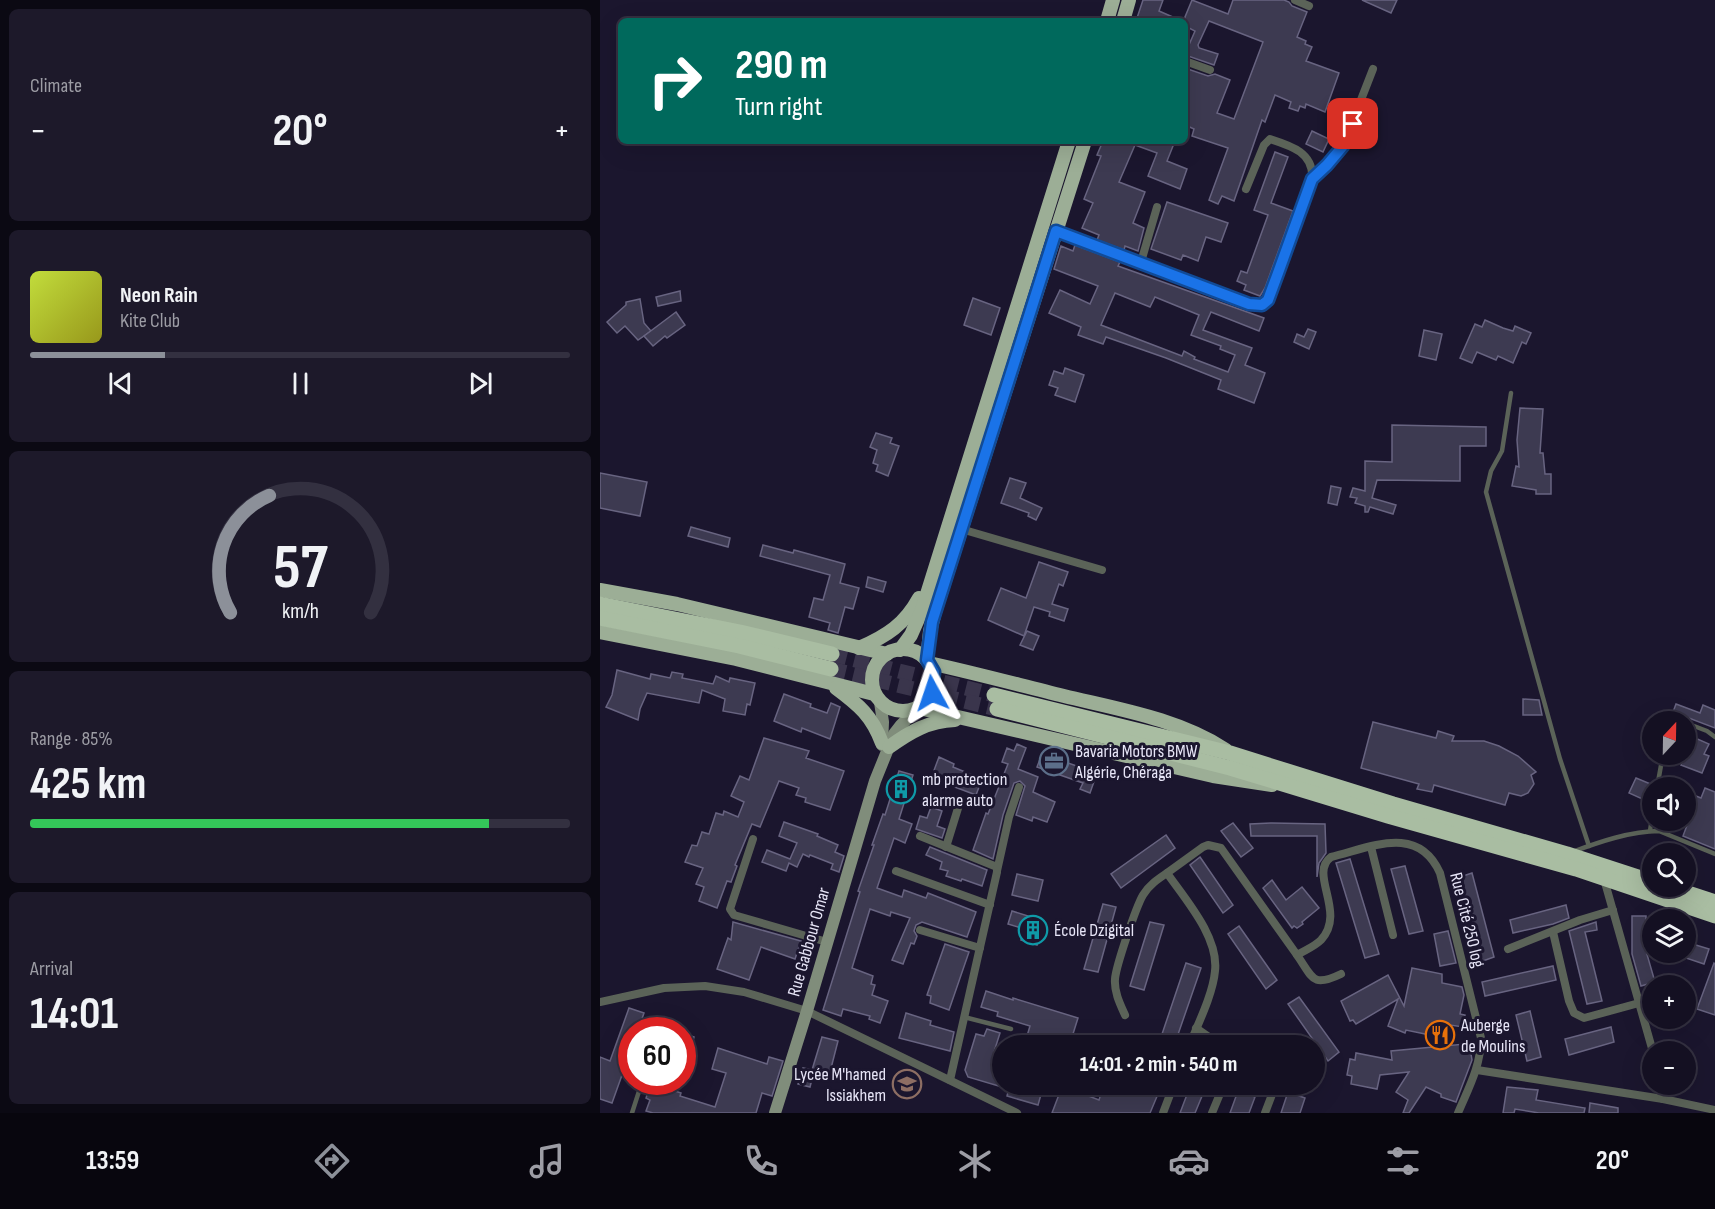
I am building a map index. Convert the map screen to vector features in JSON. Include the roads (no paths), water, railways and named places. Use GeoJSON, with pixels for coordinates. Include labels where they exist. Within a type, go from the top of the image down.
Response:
{"type":"FeatureCollection","features":[{"type":"Feature","properties":{"kind":"highway"},"geometry":{"type":"LineString","coordinates":[[600,604],[740,632],[831,669]]}},
{"type":"Feature","properties":{"kind":"highway"},"geometry":{"type":"LineString","coordinates":[[600,618],[728,644],[831,669]]}},
{"type":"Feature","properties":{"kind":"highway"},"geometry":{"type":"LineString","coordinates":[[1642,878],[1230,753],[996,702],[1290,785],[1388,816],[1604,878],[1715,916]]}},
{"type":"Feature","properties":{"kind":"highway"},"geometry":{"type":"LineString","coordinates":[[1696,896],[1715,902]]}},
{"type":"Feature","properties":{"kind":"main road"},"geometry":{"type":"LineString","coordinates":[[1108,18],[1113,0]]}},
{"type":"Feature","properties":{"kind":"main road"},"geometry":{"type":"LineString","coordinates":[[1124,18],[1129,0]]}},
{"type":"Feature","properties":{"kind":"main road"},"geometry":{"type":"LineString","coordinates":[[877,698],[872,676],[875,667],[907,642],[919,618],[1069,144]]}},
{"type":"Feature","properties":{"kind":"main road"},"geometry":{"type":"LineString","coordinates":[[928,662],[932,622],[1084,144]]}},
{"type":"Feature","properties":{"kind":"main road"},"geometry":{"type":"LineString","coordinates":[[859,648],[885,636],[904,621],[935,569]]}},
{"type":"Feature","properties":{"kind":"main road"},"geometry":{"type":"LineString","coordinates":[[600,590],[677,604],[859,648],[917,653],[928,662],[934,672],[932,693],[927,701],[918,708]]}},
{"type":"Feature","properties":{"kind":"main road"},"geometry":{"type":"LineString","coordinates":[[600,632],[736,659],[831,669],[901,710],[918,708],[1236,781],[1290,785]]}},
{"type":"Feature","properties":{"kind":"main road"},"geometry":{"type":"LineString","coordinates":[[928,662],[1158,721],[1194,732],[1230,753]]}},
{"type":"Feature","properties":{"kind":"main road"},"geometry":{"type":"LineString","coordinates":[[831,669],[864,710],[886,745],[923,726],[943,720],[966,719]]}},
{"type":"Feature","properties":{"kind":"main road","name":"Rue Gabbour Omar"},"geometry":{"type":"LineString","coordinates":[[877,698],[886,745]]}},
{"type":"Feature","properties":{"kind":"main road","name":"Rue Gabbour Omar"},"geometry":{"type":"LineString","coordinates":[[775,1113],[886,745],[918,708]]}},
{"type":"Feature","properties":{"kind":"street"},"geometry":{"type":"LineString","coordinates":[[1295,0],[1309,6]]}},
{"type":"Feature","properties":{"kind":"street"},"geometry":{"type":"LineString","coordinates":[[1188,62],[1210,70]]}},
{"type":"Feature","properties":{"kind":"street"},"geometry":{"type":"LineString","coordinates":[[1312,179],[1343,146],[1373,69]]}},
{"type":"Feature","properties":{"kind":"street"},"geometry":{"type":"LineString","coordinates":[[1056,231],[1249,304],[1262,305],[1268,300],[1312,179],[1311,164],[1304,155],[1270,139],[1264,145],[1246,189]]}},
{"type":"Feature","properties":{"kind":"street"},"geometry":{"type":"LineString","coordinates":[[1141,262],[1156,207]]}},
{"type":"Feature","properties":{"kind":"street"},"geometry":{"type":"LineString","coordinates":[[961,529],[1102,570]]}},
{"type":"Feature","properties":{"kind":"street"},"geometry":{"type":"LineString","coordinates":[[950,1080],[1009,817],[1019,787]]}},
{"type":"Feature","properties":{"kind":"street"},"geometry":{"type":"LineString","coordinates":[[946,847],[959,805]]}},
{"type":"Feature","properties":{"kind":"street"},"geometry":{"type":"LineString","coordinates":[[920,836],[997,867],[997,872]]}},
{"type":"Feature","properties":{"kind":"street"},"geometry":{"type":"LineString","coordinates":[[753,839],[730,909],[734,915],[827,942]]}},
{"type":"Feature","properties":{"kind":"street","name":"Rue Cité 250 log"},"geometry":{"type":"LineString","coordinates":[[1297,955],[1314,946],[1326,934],[1329,926],[1331,918],[1323,872],[1326,861],[1331,857],[1400,842],[1414,844],[1426,851],[1434,860],[1440,873],[1481,1038],[1477,1070],[1458,1113]]}},
{"type":"Feature","properties":{"kind":"street"},"geometry":{"type":"LineString","coordinates":[[1125,1015],[1118,999],[1115,978],[1138,905],[1144,893],[1167,873],[1208,845],[1221,848],[1312,977],[1318,982],[1326,982],[1341,975]]}},
{"type":"Feature","properties":{"kind":"street"},"geometry":{"type":"LineString","coordinates":[[1371,847],[1393,935]]}},
{"type":"Feature","properties":{"kind":"street"},"geometry":{"type":"LineString","coordinates":[[896,871],[990,905]]}},
{"type":"Feature","properties":{"kind":"street"},"geometry":{"type":"LineString","coordinates":[[1167,873],[1199,918],[1213,950],[1215,962],[1212,987],[1193,1035]]}},
{"type":"Feature","properties":{"kind":"street"},"geometry":{"type":"LineString","coordinates":[[1604,878],[1650,1041]]}},
{"type":"Feature","properties":{"kind":"street"},"geometry":{"type":"LineString","coordinates":[[1508,949],[1580,920],[1613,910]]}},
{"type":"Feature","properties":{"kind":"street"},"geometry":{"type":"LineString","coordinates":[[920,930],[980,948]]}},
{"type":"Feature","properties":{"kind":"street"},"geometry":{"type":"LineString","coordinates":[[1553,932],[1569,1001],[1574,1013],[1584,1018],[1639,1003]]}},
{"type":"Feature","properties":{"kind":"street"},"geometry":{"type":"LineString","coordinates":[[600,1002],[664,988],[705,986],[744,992],[807,1011],[1017,1113]]}},
{"type":"Feature","properties":{"kind":"street"},"geometry":{"type":"LineString","coordinates":[[1196,1028],[1206,1035]]}},
{"type":"Feature","properties":{"kind":"street"},"geometry":{"type":"LineString","coordinates":[[1477,1070],[1663,1099],[1715,1110]]}},
{"type":"Feature","properties":{"kind":"street"},"geometry":{"type":"LineString","coordinates":[[1163,1113],[1170,1095]]}},
{"type":"Feature","properties":{"kind":"street"},"geometry":{"type":"LineString","coordinates":[[1212,1113],[1219,1095]]}},
{"type":"Feature","properties":{"kind":"street"},"geometry":{"type":"LineString","coordinates":[[1265,1113],[1272,1095]]}},
{"type":"Feature","properties":{"kind":"street"},"geometry":{"type":"LineString","coordinates":[[1663,1095],[1663,1099]]}},
{"type":"Feature","properties":{"kind":"lane"},"geometry":{"type":"LineString","coordinates":[[1511,393],[1502,451],[1491,471],[1486,492],[1557,749],[1588,846]]}},
{"type":"Feature","properties":{"kind":"lane"},"geometry":{"type":"LineString","coordinates":[[1696,727],[1715,737]]}},
{"type":"Feature","properties":{"kind":"lane"},"geometry":{"type":"LineString","coordinates":[[1566,854],[1588,846],[1650,831]]}},
{"type":"Feature","properties":{"kind":"lane"},"geometry":{"type":"LineString","coordinates":[[1659,831],[1715,854]]}},
{"type":"Feature","properties":{"kind":"lane"},"geometry":{"type":"LineString","coordinates":[[964,1017],[1011,1029]]}},
{"type":"Feature","properties":{"kind":"lane"},"geometry":{"type":"LineString","coordinates":[[632,1113],[638,1095]]}},
{"type":"Feature","properties":{"kind":"tunnel"},"geometry":{"type":"LineString","coordinates":[[832,654],[994,695]]}},
{"type":"Feature","properties":{"kind":"tunnel"},"geometry":{"type":"LineString","coordinates":[[831,669],[997,709]]}},
{"type":"Feature","properties":{"kind":"place","name":"Bavaria Motors BMW Algérie, Chéraga"},"geometry":{"type":"Point","coordinates":[1054,761]}},
{"type":"Feature","properties":{"kind":"place","name":"mb protection alarme auto"},"geometry":{"type":"Point","coordinates":[901,789]}},
{"type":"Feature","properties":{"kind":"place","name":"École Dzigital"},"geometry":{"type":"Point","coordinates":[1033,930]}},
{"type":"Feature","properties":{"kind":"place","name":"Auberge de Moulins"},"geometry":{"type":"Point","coordinates":[1440,1035]}},
{"type":"Feature","properties":{"kind":"place","name":"Lycée M'hamed Issiakhem"},"geometry":{"type":"Point","coordinates":[907,1084]}}]}
